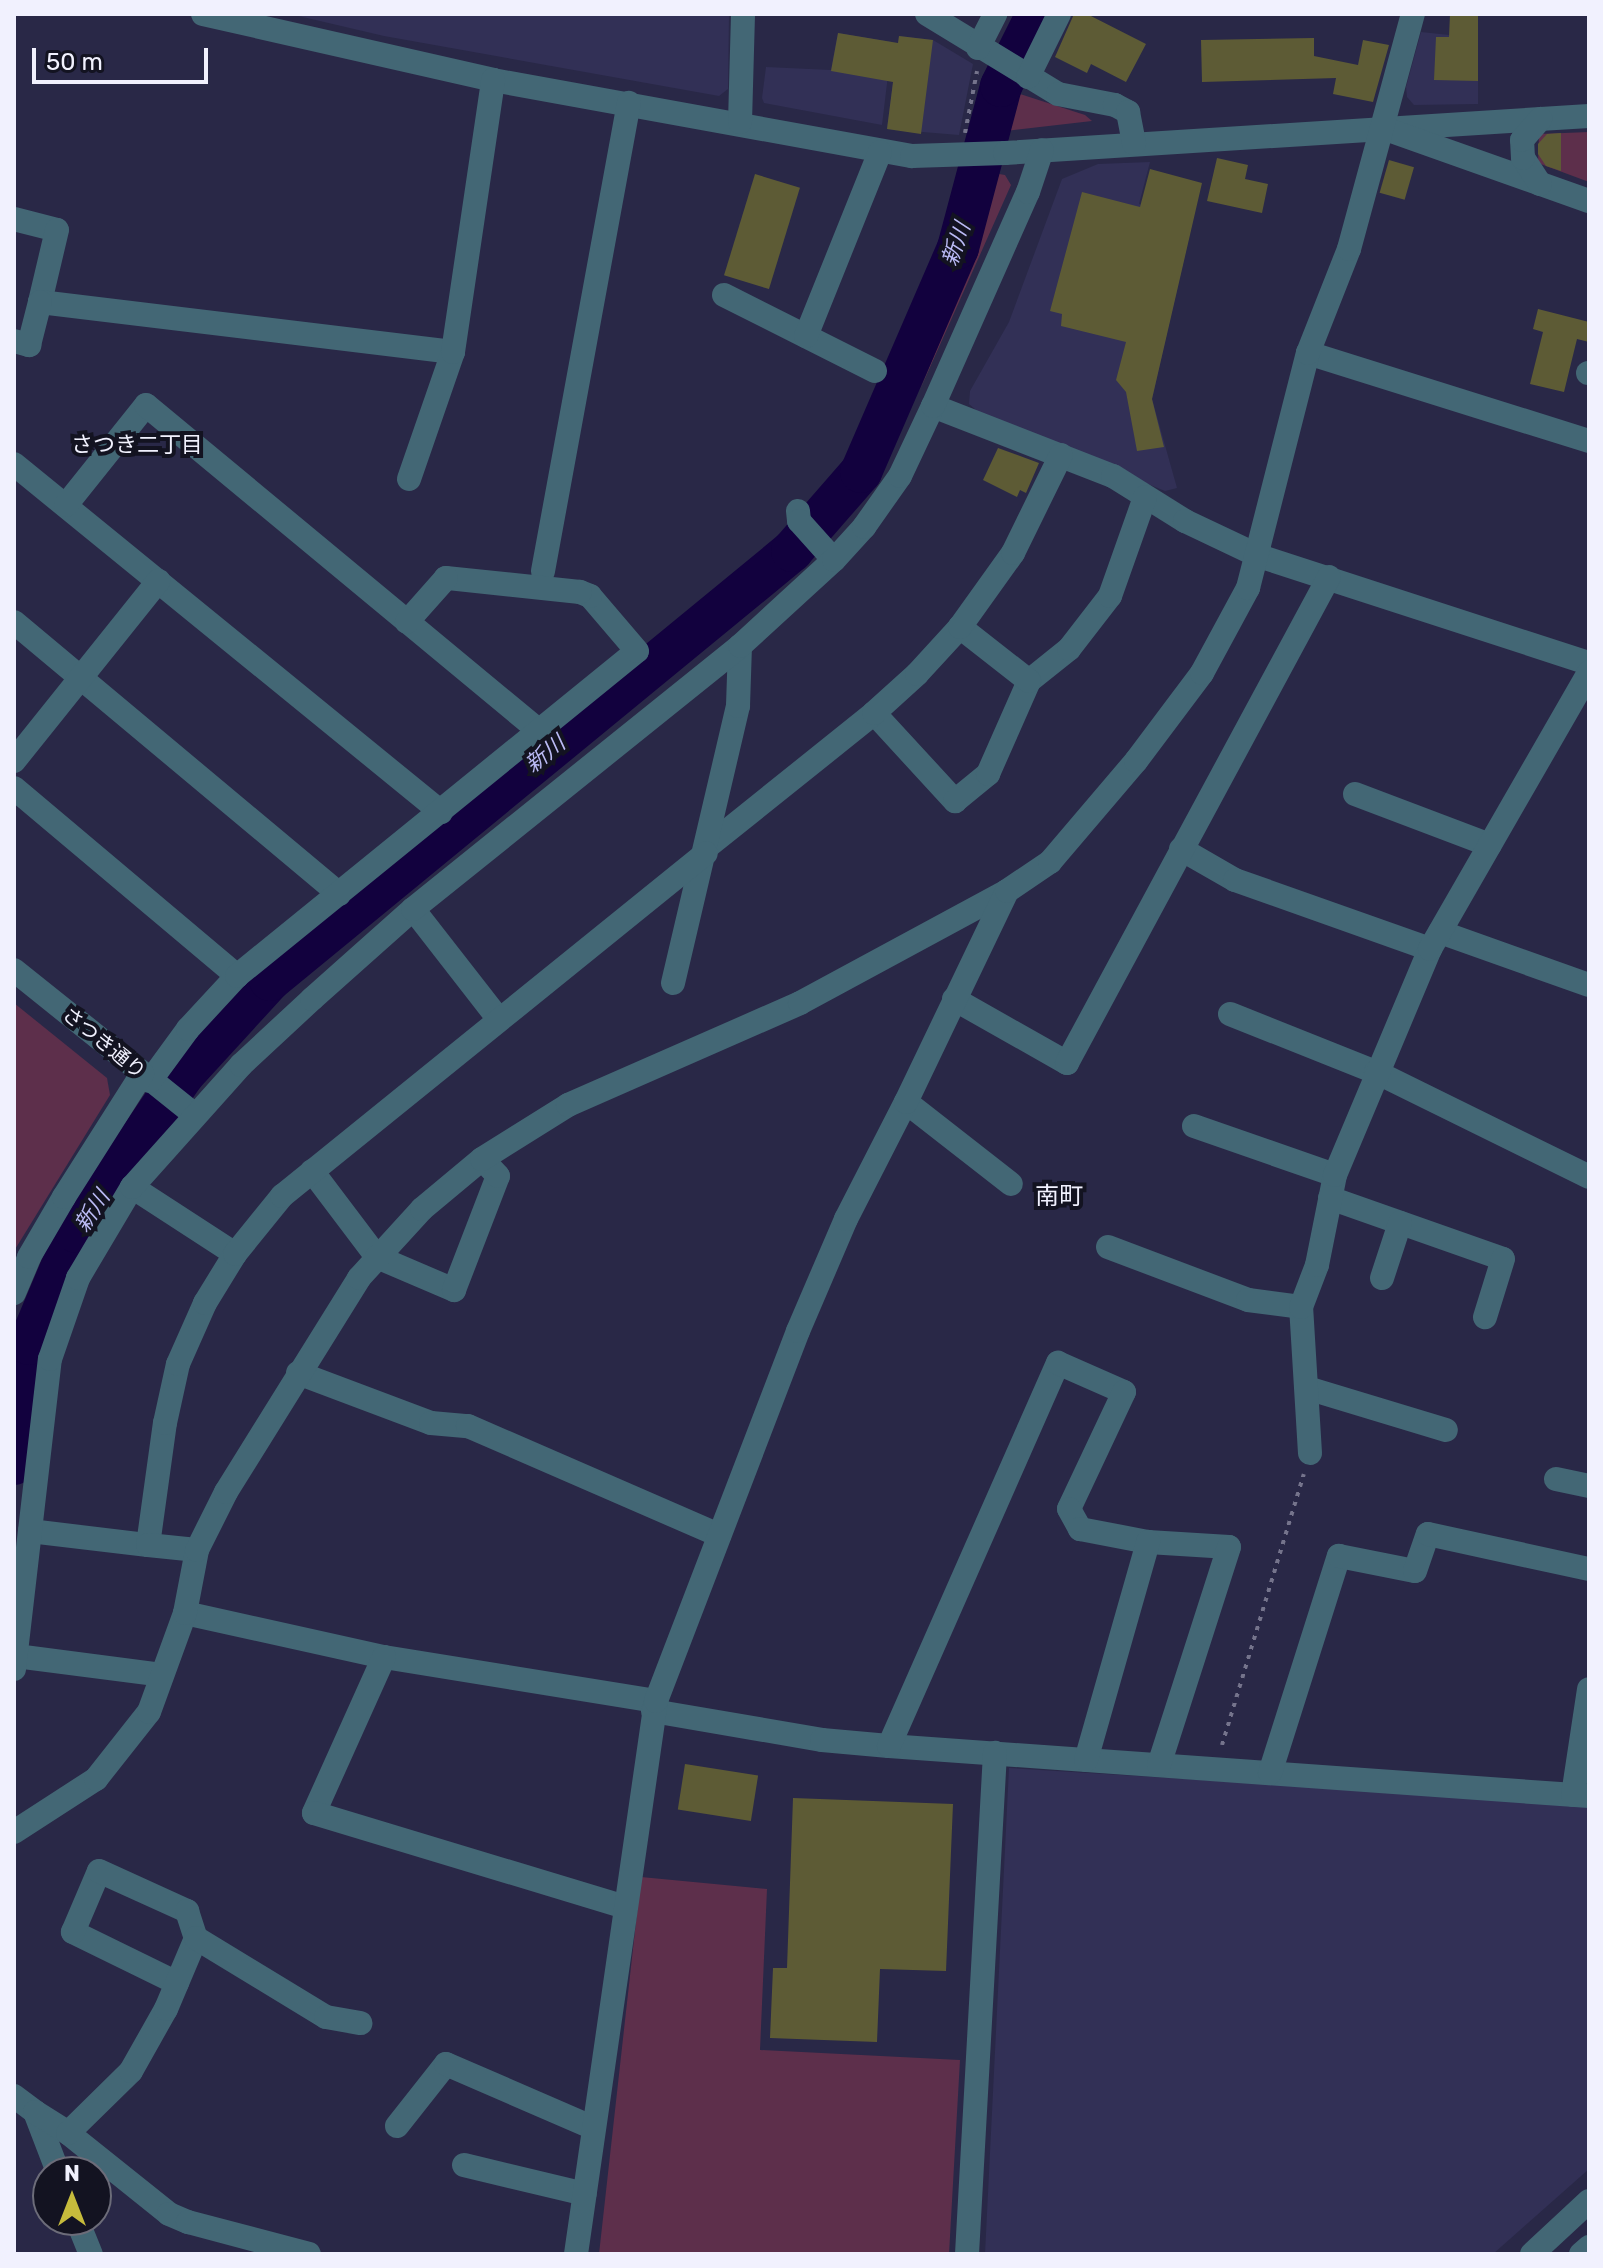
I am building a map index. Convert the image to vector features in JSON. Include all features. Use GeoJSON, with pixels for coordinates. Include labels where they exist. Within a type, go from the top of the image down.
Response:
{"type":"FeatureCollection","features":[{"type":"Feature","properties":{"kind":"street"},"geometry":{"type":"LineString","coordinates":[[203,14],[493,80],[740,122],[880,152],[1005,153],[1589,116]]}},
{"type":"Feature","properties":{"kind":"street"},"geometry":{"type":"LineString","coordinates":[[740,122],[743,14]]}},
{"type":"Feature","properties":{"kind":"street"},"geometry":{"type":"LineString","coordinates":[[927,14],[1058,94],[1115,105],[1128,112],[1134,143]]}},
{"type":"Feature","properties":{"kind":"street"},"geometry":{"type":"LineString","coordinates":[[980,49],[995,14]]}},
{"type":"Feature","properties":{"kind":"street"},"geometry":{"type":"LineString","coordinates":[[1024,74],[1059,14]]}},
{"type":"Feature","properties":{"kind":"street"},"geometry":{"type":"LineString","coordinates":[[14,1832],[96,1779],[149,1712],[185,1613],[197,1550],[226,1492],[359,1278],[422,1209],[482,1159],[568,1105],[800,1003],[1007,891],[1050,862],[1155,736],[1202,673],[1248,588],[1259,556],[1308,353],[1349,249],[1413,14]]}},
{"type":"Feature","properties":{"kind":"street"},"geometry":{"type":"LineString","coordinates":[[409,479],[453,352],[493,80]]}},
{"type":"Feature","properties":{"kind":"street"},"geometry":{"type":"LineString","coordinates":[[543,571],[629,103]]}},
{"type":"Feature","properties":{"kind":"street"},"geometry":{"type":"LineString","coordinates":[[1540,119],[1522,140],[1523,158],[1540,184]]}},
{"type":"Feature","properties":{"kind":"street"},"geometry":{"type":"LineString","coordinates":[[1384,129],[1589,201]]}},
{"type":"Feature","properties":{"kind":"street"},"geometry":{"type":"LineString","coordinates":[[14,1293],[29,1257],[64,1197],[165,1092],[272,1034],[413,909],[740,646],[826,551],[864,527],[900,476],[1028,192],[1042,150]]}},
{"type":"Feature","properties":{"kind":"street"},"geometry":{"type":"LineString","coordinates":[[806,336],[880,152]]}},
{"type":"Feature","properties":{"kind":"street"},"geometry":{"type":"LineString","coordinates":[[14,219],[57,230],[29,345],[14,341]]}},
{"type":"Feature","properties":{"kind":"street"},"geometry":{"type":"LineString","coordinates":[[724,295],[875,371]]}},
{"type":"Feature","properties":{"kind":"street"},"geometry":{"type":"LineString","coordinates":[[40,302],[453,352]]}},
{"type":"Feature","properties":{"kind":"street"},"geometry":{"type":"LineString","coordinates":[[1308,353],[1589,441]]}},
{"type":"Feature","properties":{"kind":"street"},"geometry":{"type":"LineString","coordinates":[[66,505],[146,405],[538,730]]}},
{"type":"Feature","properties":{"kind":"street"},"geometry":{"type":"LineString","coordinates":[[933,406],[1113,476],[1185,521],[1259,556],[1589,663]]}},
{"type":"Feature","properties":{"kind":"street"},"geometry":{"type":"LineString","coordinates":[[148,1545],[165,1423],[178,1364],[205,1303],[235,1254],[282,1196],[874,713],[917,674],[960,627],[1013,553],[1061,455]]}},
{"type":"Feature","properties":{"kind":"street"},"geometry":{"type":"LineString","coordinates":[[14,464],[441,812]]}},
{"type":"Feature","properties":{"kind":"street"},"geometry":{"type":"LineString","coordinates":[[874,713],[955,801],[988,774],[1029,681],[1069,649],[1110,596],[1145,497]]}},
{"type":"Feature","properties":{"kind":"street"},"geometry":{"type":"LineString","coordinates":[[798,516],[826,551]]}},
{"type":"Feature","properties":{"kind":"street"},"geometry":{"type":"LineString","coordinates":[[954,999],[1067,1063],[1329,577]]}},
{"type":"Feature","properties":{"kind":"street"},"geometry":{"type":"LineString","coordinates":[[162,1675],[15,1662],[43,1407],[57,1333],[78,1278],[132,1187],[188,1029],[237,976],[637,651],[590,596],[580,592],[446,578],[407,622]]}},
{"type":"Feature","properties":{"kind":"street"},"geometry":{"type":"LineString","coordinates":[[14,761],[158,581]]}},
{"type":"Feature","properties":{"kind":"street"},"geometry":{"type":"LineString","coordinates":[[14,622],[339,894]]}},
{"type":"Feature","properties":{"kind":"street"},"geometry":{"type":"LineString","coordinates":[[960,627],[1029,681]]}},
{"type":"Feature","properties":{"kind":"street"},"geometry":{"type":"LineString","coordinates":[[673,983],[738,706],[740,646]]}},
{"type":"Feature","properties":{"kind":"street"},"geometry":{"type":"LineString","coordinates":[[1310,1453],[1301,1307],[1317,1265],[1333,1186],[1376,1072],[1435,941],[1589,672]]}},
{"type":"Feature","properties":{"kind":"street"},"geometry":{"type":"LineString","coordinates":[[14,788],[237,976]]}},
{"type":"Feature","properties":{"kind":"street"},"geometry":{"type":"LineString","coordinates":[[1355,794],[1490,845]]}},
{"type":"Feature","properties":{"kind":"street"},"geometry":{"type":"LineString","coordinates":[[1181,849],[1235,880],[1589,985]]}},
{"type":"Feature","properties":{"kind":"street"},"geometry":{"type":"LineString","coordinates":[[576,2254],[654,1706],[798,1331],[846,1219],[1007,891]]}},
{"type":"Feature","properties":{"kind":"street"},"geometry":{"type":"LineString","coordinates":[[413,909],[498,1018]]}},
{"type":"Feature","properties":{"kind":"street","name":"さつき通り"},"geometry":{"type":"LineString","coordinates":[[14,970],[165,1092]]}},
{"type":"Feature","properties":{"kind":"street"},"geometry":{"type":"LineString","coordinates":[[1230,1014],[1376,1072],[1589,1177]]}},
{"type":"Feature","properties":{"kind":"street"},"geometry":{"type":"LineString","coordinates":[[906,1102],[1011,1184]]}},
{"type":"Feature","properties":{"kind":"street"},"geometry":{"type":"LineString","coordinates":[[1194,1126],[1333,1186],[1400,1223],[1503,1259],[1485,1317]]}},
{"type":"Feature","properties":{"kind":"street"},"geometry":{"type":"LineString","coordinates":[[312,1171],[377,1257],[454,1290],[498,1176],[482,1159]]}},
{"type":"Feature","properties":{"kind":"street"},"geometry":{"type":"LineString","coordinates":[[132,1187],[235,1254]]}},
{"type":"Feature","properties":{"kind":"street"},"geometry":{"type":"LineString","coordinates":[[1382,1278],[1400,1223]]}},
{"type":"Feature","properties":{"kind":"street"},"geometry":{"type":"LineString","coordinates":[[1108,1247],[1248,1300],[1301,1307]]}},
{"type":"Feature","properties":{"kind":"street"},"geometry":{"type":"LineString","coordinates":[[889,1746],[1058,1363],[1124,1392],[1069,1509],[1080,1529],[1148,1542],[1229,1547],[1159,1765]]}},
{"type":"Feature","properties":{"kind":"street"},"geometry":{"type":"LineString","coordinates":[[298,1373],[431,1423],[468,1426],[719,1535]]}},
{"type":"Feature","properties":{"kind":"street"},"geometry":{"type":"LineString","coordinates":[[1307,1388],[1446,1430]]}},
{"type":"Feature","properties":{"kind":"street"},"geometry":{"type":"LineString","coordinates":[[1556,1479],[1589,1486]]}},
{"type":"Feature","properties":{"kind":"street"},"geometry":{"type":"LineString","coordinates":[[30,1531],[197,1550]]}},
{"type":"Feature","properties":{"kind":"street"},"geometry":{"type":"LineString","coordinates":[[1270,1773],[1339,1556],[1415,1571],[1428,1534],[1589,1569]]}},
{"type":"Feature","properties":{"kind":"street"},"geometry":{"type":"LineString","coordinates":[[1086,1760],[1148,1542]]}},
{"type":"Feature","properties":{"kind":"street"},"geometry":{"type":"LineString","coordinates":[[185,1613],[384,1657],[822,1740],[1581,1796],[1589,1689]]}},
{"type":"Feature","properties":{"kind":"street"},"geometry":{"type":"LineString","coordinates":[[384,1657],[314,1813],[625,1907]]}},
{"type":"Feature","properties":{"kind":"street"},"geometry":{"type":"LineString","coordinates":[[967,2254],[995,1753]]}},
{"type":"Feature","properties":{"kind":"street"},"geometry":{"type":"LineString","coordinates":[[177,1983],[73,1932],[99,1871],[187,1911],[196,1938],[326,2017],[360,2023]]}},
{"type":"Feature","properties":{"kind":"street"},"geometry":{"type":"LineString","coordinates":[[68,2133],[131,2071],[177,1983],[196,1938]]}},
{"type":"Feature","properties":{"kind":"street"},"geometry":{"type":"LineString","coordinates":[[397,2126],[446,2064],[594,2128]]}},
{"type":"Feature","properties":{"kind":"street"},"geometry":{"type":"LineString","coordinates":[[14,2096],[68,2133],[169,2214],[188,2222],[309,2254]]}},
{"type":"Feature","properties":{"kind":"street"},"geometry":{"type":"LineString","coordinates":[[35,2112],[52,2156]]}},
{"type":"Feature","properties":{"kind":"street"},"geometry":{"type":"LineString","coordinates":[[464,2165],[585,2194]]}},
{"type":"Feature","properties":{"kind":"street"},"geometry":{"type":"LineString","coordinates":[[1532,2254],[1589,2201]]}},
{"type":"Feature","properties":{"kind":"street"},"geometry":{"type":"LineString","coordinates":[[1581,2254],[1589,2247]]}},
{"type":"Feature","properties":{"kind":"path"},"geometry":{"type":"LineString","coordinates":[[961,155],[980,49]]}},
{"type":"Feature","properties":{"kind":"path"},"geometry":{"type":"LineString","coordinates":[[1215,1769],[1310,1453]]}},
{"type":"Feature","properties":{"kind":"shaded area"},"geometry":{"type":"Polygon","coordinates":[[[290,14],[729,14],[728,89],[719,96],[384,36],[290,14]]]}},
{"type":"Feature","properties":{"kind":"shaded area"},"geometry":{"type":"Polygon","coordinates":[[[1421,32],[1478,38],[1478,104],[1414,105],[1407,97],[1406,87],[1421,32]]]}},
{"type":"Feature","properties":{"kind":"shaded area"},"geometry":{"type":"Polygon","coordinates":[[[838,33],[892,42],[882,125],[764,103],[766,67],[831,70],[838,33]]]}},
{"type":"Feature","properties":{"kind":"shaded area"},"geometry":{"type":"Polygon","coordinates":[[[899,36],[933,40],[973,64],[959,135],[887,129],[899,36]]]}},
{"type":"Feature","properties":{"kind":"shaded area"},"geometry":{"type":"Polygon","coordinates":[[[1017,93],[1085,115],[1092,121],[1006,131],[1017,93]]]}},
{"type":"Feature","properties":{"kind":"shaded area"},"geometry":{"type":"Polygon","coordinates":[[[1589,132],[1589,182],[1538,163],[1539,134],[1589,132]]]}},
{"type":"Feature","properties":{"kind":"shaded area"},"geometry":{"type":"Polygon","coordinates":[[[1150,162],[1139,204],[1193,220],[1152,399],[1177,488],[1165,491],[984,417],[969,404],[970,391],[1009,322],[1062,179],[1098,164],[1150,162]]]}},
{"type":"Feature","properties":{"kind":"shaded area"},"geometry":{"type":"Polygon","coordinates":[[[999,174],[1005,175],[1011,185],[919,392],[967,276],[999,174]]]}},
{"type":"Feature","properties":{"kind":"shaded area"},"geometry":{"type":"Polygon","coordinates":[[[14,1003],[107,1078],[110,1095],[14,1251],[14,1003]]]}},
{"type":"Feature","properties":{"kind":"shaded area"},"geometry":{"type":"Polygon","coordinates":[[[1009,1768],[1589,1804],[1589,2169],[1493,2254],[985,2254],[1009,1768]]]}},
{"type":"Feature","properties":{"kind":"shaded area"},"geometry":{"type":"Polygon","coordinates":[[[641,1877],[767,1889],[760,2050],[960,2060],[949,2254],[599,2254],[641,1877]]]}},
{"type":"Feature","properties":{"kind":"building"},"geometry":{"type":"Polygon","coordinates":[[[1074,14],[1087,14],[1146,44],[1126,82],[1091,64],[1087,73],[1055,57],[1074,14]]]}},
{"type":"Feature","properties":{"kind":"building"},"geometry":{"type":"Polygon","coordinates":[[[1450,14],[1478,14],[1478,81],[1434,80],[1436,37],[1449,37],[1450,14]]]}},
{"type":"Feature","properties":{"kind":"building"},"geometry":{"type":"Polygon","coordinates":[[[838,33],[898,43],[899,36],[933,40],[921,134],[887,129],[893,82],[831,71],[838,33]]]}},
{"type":"Feature","properties":{"kind":"building"},"geometry":{"type":"Polygon","coordinates":[[[1314,38],[1314,56],[1358,65],[1363,40],[1389,45],[1373,102],[1333,94],[1336,78],[1202,82],[1201,40],[1314,38]]]}},
{"type":"Feature","properties":{"kind":"building"},"geometry":{"type":"Polygon","coordinates":[[[1561,133],[1561,171],[1546,166],[1538,154],[1538,144],[1547,134],[1561,133]]]}},
{"type":"Feature","properties":{"kind":"building"},"geometry":{"type":"Polygon","coordinates":[[[1217,158],[1248,165],[1245,179],[1268,184],[1262,213],[1207,201],[1217,158]]]}},
{"type":"Feature","properties":{"kind":"building"},"geometry":{"type":"Polygon","coordinates":[[[1389,160],[1414,167],[1405,200],[1380,193],[1389,160]]]}},
{"type":"Feature","properties":{"kind":"building"},"geometry":{"type":"Polygon","coordinates":[[[1150,169],[1202,183],[1152,399],[1164,447],[1137,451],[1126,392],[1116,380],[1126,342],[1061,326],[1062,314],[1050,311],[1082,192],[1140,207],[1150,169]]]}},
{"type":"Feature","properties":{"kind":"building"},"geometry":{"type":"Polygon","coordinates":[[[755,174],[800,188],[769,289],[724,275],[755,174]]]}},
{"type":"Feature","properties":{"kind":"building"},"geometry":{"type":"Polygon","coordinates":[[[1538,309],[1589,322],[1589,342],[1577,339],[1564,392],[1530,384],[1543,332],[1533,329],[1538,309]]]}},
{"type":"Feature","properties":{"kind":"building"},"geometry":{"type":"Polygon","coordinates":[[[998,448],[1039,463],[1026,493],[1020,490],[1017,497],[983,480],[998,448]]]}},
{"type":"Feature","properties":{"kind":"building"},"geometry":{"type":"Polygon","coordinates":[[[685,1764],[758,1776],[751,1821],[678,1809],[685,1764]]]}},
{"type":"Feature","properties":{"kind":"building"},"geometry":{"type":"Polygon","coordinates":[[[793,1798],[953,1804],[946,1971],[880,1969],[877,2042],[770,2038],[773,1968],[787,1968],[793,1798]]]}},
{"type":"Feature","properties":{"kind":"waterway","name":"新川"},"geometry":{"type":"LineString","coordinates":[[14,1464],[29,1344],[76,1232],[183,1075],[270,980],[792,551],[861,472],[958,248],[1001,86],[1037,14]]}},
{"type":"Feature","properties":{"kind":"district","name":"さつき二丁目"},"geometry":{"type":"Point","coordinates":[137,445]}},
{"type":"Feature","properties":{"kind":"district","name":"南町"},"geometry":{"type":"Point","coordinates":[1059,1197]}}]}
